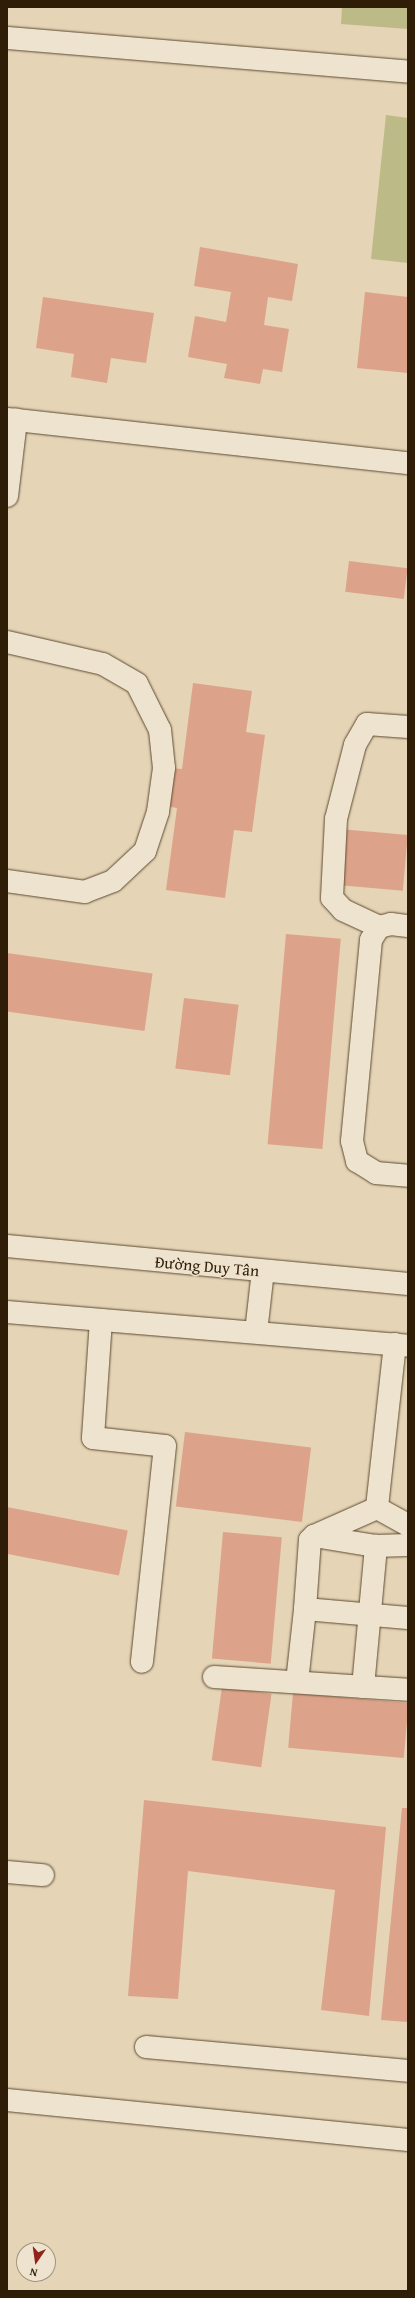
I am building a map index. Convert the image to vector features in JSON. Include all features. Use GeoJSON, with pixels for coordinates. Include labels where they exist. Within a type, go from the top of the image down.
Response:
{"type":"FeatureCollection","features":[{"type":"Feature","properties":{"kind":"street"},"geometry":{"type":"LineString","coordinates":[[7,38],[408,72]]}},
{"type":"Feature","properties":{"kind":"street"},"geometry":{"type":"LineString","coordinates":[[7,496],[11,420],[408,463]]}},
{"type":"Feature","properties":{"kind":"street"},"geometry":{"type":"LineString","coordinates":[[7,642],[103,664],[137,684],[160,730],[164,768],[158,812],[145,851],[113,881],[85,892],[7,880]]}},
{"type":"Feature","properties":{"kind":"street"},"geometry":{"type":"LineString","coordinates":[[408,726],[367,724],[355,745],[336,819],[332,898],[343,910],[378,927],[391,924],[408,926]]}},
{"type":"Feature","properties":{"kind":"street"},"geometry":{"type":"LineString","coordinates":[[378,927],[371,940],[352,1141],[357,1161],[376,1173],[408,1176]]}},
{"type":"Feature","properties":{"kind":"street","name":"Đường Duy Tân"},"geometry":{"type":"LineString","coordinates":[[7,1246],[408,1284]]}},
{"type":"Feature","properties":{"kind":"street"},"geometry":{"type":"LineString","coordinates":[[256,1332],[263,1271]]}},
{"type":"Feature","properties":{"kind":"street"},"geometry":{"type":"LineString","coordinates":[[7,1312],[401,1345],[377,1508]]}},
{"type":"Feature","properties":{"kind":"street"},"geometry":{"type":"LineString","coordinates":[[101,1320],[92,1438],[165,1446],[142,1662]]}},
{"type":"Feature","properties":{"kind":"street"},"geometry":{"type":"LineString","coordinates":[[377,1508],[408,1525]]}},
{"type":"Feature","properties":{"kind":"street"},"geometry":{"type":"LineString","coordinates":[[297,1682],[305,1609],[310,1540],[314,1536],[377,1508]]}},
{"type":"Feature","properties":{"kind":"street"},"geometry":{"type":"LineString","coordinates":[[314,1536],[376,1546],[408,1545]]}},
{"type":"Feature","properties":{"kind":"street"},"geometry":{"type":"LineString","coordinates":[[363,1687],[376,1546]]}},
{"type":"Feature","properties":{"kind":"street"},"geometry":{"type":"LineString","coordinates":[[305,1609],[408,1618]]}},
{"type":"Feature","properties":{"kind":"street"},"geometry":{"type":"LineString","coordinates":[[214,1677],[408,1690]]}},
{"type":"Feature","properties":{"kind":"street"},"geometry":{"type":"LineString","coordinates":[[7,1872],[43,1875]]}},
{"type":"Feature","properties":{"kind":"street"},"geometry":{"type":"LineString","coordinates":[[146,2047],[408,2070]]}},
{"type":"Feature","properties":{"kind":"street"},"geometry":{"type":"LineString","coordinates":[[7,2100],[408,2140]]}},
{"type":"Feature","properties":{"kind":"shaded area"},"geometry":{"type":"Polygon","coordinates":[[[342,7],[408,7],[408,29],[341,24],[342,7]]]}},
{"type":"Feature","properties":{"kind":"shaded area"},"geometry":{"type":"Polygon","coordinates":[[[386,115],[408,118],[408,263],[371,259],[386,115]]]}},
{"type":"Feature","properties":{"kind":"building"},"geometry":{"type":"Polygon","coordinates":[[[200,247],[298,264],[292,301],[268,297],[264,325],[289,329],[282,372],[263,369],[260,384],[224,378],[227,364],[188,357],[195,316],[226,322],[231,292],[194,286],[200,247]]]}},
{"type":"Feature","properties":{"kind":"building"},"geometry":{"type":"Polygon","coordinates":[[[365,292],[408,297],[408,373],[357,368],[365,292]]]}},
{"type":"Feature","properties":{"kind":"building"},"geometry":{"type":"Polygon","coordinates":[[[43,297],[154,313],[146,363],[111,358],[107,383],[71,377],[74,354],[36,348],[43,297]]]}},
{"type":"Feature","properties":{"kind":"building"},"geometry":{"type":"Polygon","coordinates":[[[349,561],[408,568],[404,599],[345,592],[349,561]]]}},
{"type":"Feature","properties":{"kind":"building"},"geometry":{"type":"Polygon","coordinates":[[[193,683],[252,691],[246,732],[265,735],[252,832],[234,830],[225,898],[166,890],[177,808],[165,806],[170,768],[182,769],[193,683]]]}},
{"type":"Feature","properties":{"kind":"building"},"geometry":{"type":"Polygon","coordinates":[[[340,829],[408,835],[403,891],[335,885],[340,829]]]}},
{"type":"Feature","properties":{"kind":"building"},"geometry":{"type":"Polygon","coordinates":[[[286,934],[341,939],[322,1149],[268,1144],[286,934]]]}},
{"type":"Feature","properties":{"kind":"building"},"geometry":{"type":"Polygon","coordinates":[[[7,953],[153,973],[144,1031],[7,1012],[7,953]]]}},
{"type":"Feature","properties":{"kind":"building"},"geometry":{"type":"Polygon","coordinates":[[[184,998],[239,1005],[230,1075],[175,1068],[184,998]]]}},
{"type":"Feature","properties":{"kind":"building"},"geometry":{"type":"Polygon","coordinates":[[[185,1432],[311,1447],[302,1522],[176,1506],[185,1432]]]}},
{"type":"Feature","properties":{"kind":"building"},"geometry":{"type":"Polygon","coordinates":[[[7,1507],[128,1530],[119,1576],[7,1554],[7,1507]]]}},
{"type":"Feature","properties":{"kind":"building"},"geometry":{"type":"Polygon","coordinates":[[[223,1532],[282,1537],[271,1664],[212,1659],[223,1532]]]}},
{"type":"Feature","properties":{"kind":"building"},"geometry":{"type":"Polygon","coordinates":[[[222,1687],[272,1694],[261,1767],[212,1760],[222,1687]]]}},
{"type":"Feature","properties":{"kind":"building"},"geometry":{"type":"Polygon","coordinates":[[[293,1693],[408,1703],[404,1758],[288,1748],[293,1693]]]}},
{"type":"Feature","properties":{"kind":"building"},"geometry":{"type":"Polygon","coordinates":[[[144,1800],[386,1827],[369,2016],[321,2010],[335,1890],[188,1871],[178,1999],[128,1996],[144,1800]]]}},
{"type":"Feature","properties":{"kind":"building"},"geometry":{"type":"Polygon","coordinates":[[[402,1808],[408,1808],[408,2022],[381,2020],[402,1808]]]}}]}
